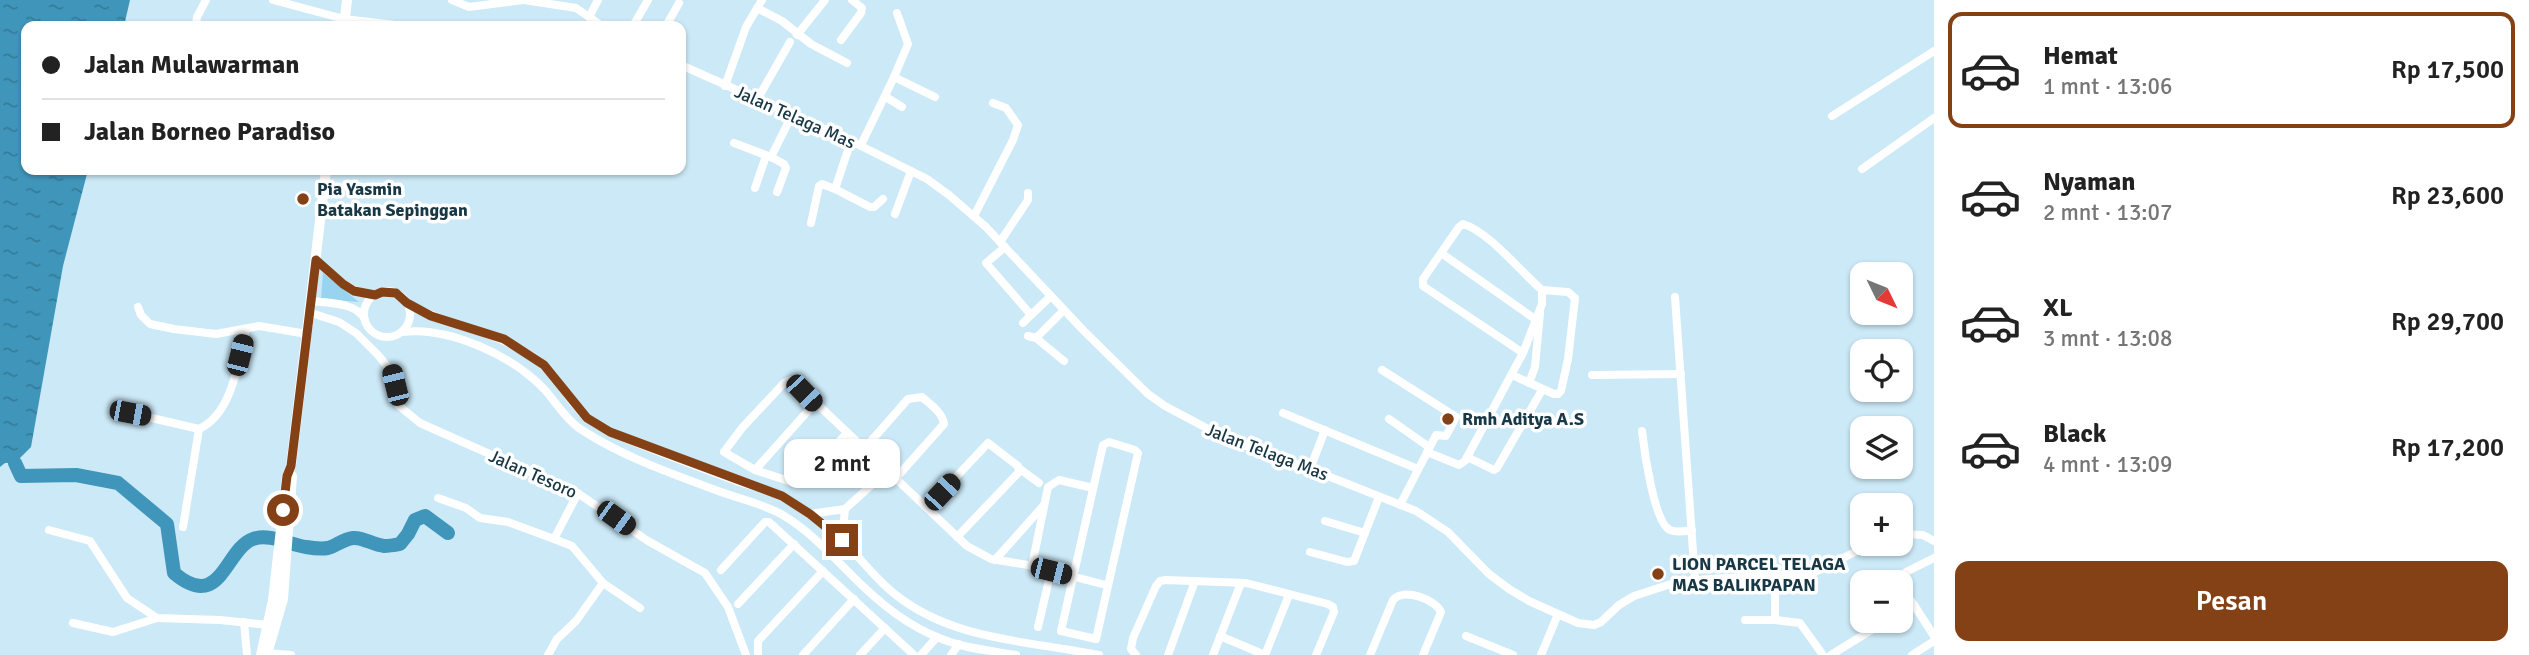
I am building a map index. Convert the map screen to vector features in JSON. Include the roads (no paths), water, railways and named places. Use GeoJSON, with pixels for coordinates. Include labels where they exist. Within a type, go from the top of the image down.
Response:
{"type":"FeatureCollection","features":[{"type":"Feature","properties":{"kind":"highway"},"geometry":{"type":"LineString","coordinates":[[344,21],[347,0]]}},
{"type":"Feature","properties":{"kind":"highway"},"geometry":{"type":"LineString","coordinates":[[265,654],[283,598],[287,476],[291,466],[325,175]]}},
{"type":"Feature","properties":{"kind":"highway"},"geometry":{"type":"LineString","coordinates":[[265,654],[268,625],[283,556]]}},
{"type":"Feature","properties":{"kind":"street"},"geometry":{"type":"LineString","coordinates":[[196,21],[206,0]]}},
{"type":"Feature","properties":{"kind":"street"},"geometry":{"type":"LineString","coordinates":[[273,0],[338,21]]}},
{"type":"Feature","properties":{"kind":"street"},"geometry":{"type":"LineString","coordinates":[[452,0],[469,7],[524,0],[576,8],[595,21]]}},
{"type":"Feature","properties":{"kind":"street"},"geometry":{"type":"LineString","coordinates":[[589,17],[598,0]]}},
{"type":"Feature","properties":{"kind":"street"},"geometry":{"type":"LineString","coordinates":[[636,21],[648,0]]}},
{"type":"Feature","properties":{"kind":"street"},"geometry":{"type":"LineString","coordinates":[[797,35],[825,0]]}},
{"type":"Feature","properties":{"kind":"street"},"geometry":{"type":"LineString","coordinates":[[841,40],[861,13],[862,8],[852,0]]}},
{"type":"Feature","properties":{"kind":"street"},"geometry":{"type":"LineString","coordinates":[[669,21],[679,3]]}},
{"type":"Feature","properties":{"kind":"street"},"geometry":{"type":"LineString","coordinates":[[725,86],[746,27],[760,4],[797,35],[847,63]]}},
{"type":"Feature","properties":{"kind":"street"},"geometry":{"type":"LineString","coordinates":[[861,145],[886,97],[908,40],[897,13]]}},
{"type":"Feature","properties":{"kind":"street"},"geometry":{"type":"LineString","coordinates":[[757,100],[790,42]]}},
{"type":"Feature","properties":{"kind":"street"},"geometry":{"type":"LineString","coordinates":[[1832,116],[1934,51]]}},
{"type":"Feature","properties":{"kind":"street","name":"Jalan Telaga Mas"},"geometry":{"type":"LineString","coordinates":[[686,67],[861,145],[938,187],[974,216],[1064,310],[1149,394],[1165,406],[1229,440],[1310,469],[1429,519],[1448,532],[1489,575],[1508,589],[1578,623],[1594,625],[1634,596],[1674,583],[1813,573],[1850,554]]}},
{"type":"Feature","properties":{"kind":"street"},"geometry":{"type":"LineString","coordinates":[[894,77],[935,97]]}},
{"type":"Feature","properties":{"kind":"street"},"geometry":{"type":"LineString","coordinates":[[886,97],[902,107]]}},
{"type":"Feature","properties":{"kind":"street"},"geometry":{"type":"LineString","coordinates":[[974,216],[1018,125],[1006,108],[993,103]]}},
{"type":"Feature","properties":{"kind":"street"},"geometry":{"type":"LineString","coordinates":[[755,188],[792,115]]}},
{"type":"Feature","properties":{"kind":"street"},"geometry":{"type":"LineString","coordinates":[[1862,169],[1934,118]]}},
{"type":"Feature","properties":{"kind":"street"},"geometry":{"type":"LineString","coordinates":[[835,188],[851,141]]}},
{"type":"Feature","properties":{"kind":"street"},"geometry":{"type":"LineString","coordinates":[[734,143],[784,164],[786,168],[777,192]]}},
{"type":"Feature","properties":{"kind":"street"},"geometry":{"type":"LineString","coordinates":[[895,214],[911,171]]}},
{"type":"Feature","properties":{"kind":"street"},"geometry":{"type":"LineString","coordinates":[[811,223],[819,186],[822,184],[870,207],[883,199]]}},
{"type":"Feature","properties":{"kind":"street"},"geometry":{"type":"LineString","coordinates":[[1028,193],[1028,200],[1003,245],[984,261],[1031,315]]}},
{"type":"Feature","properties":{"kind":"street"},"geometry":{"type":"LineString","coordinates":[[1512,375],[1554,394],[1561,391],[1576,308],[1573,295],[1568,292],[1542,290],[1484,236],[1466,225],[1459,227],[1423,279],[1423,286],[1523,353]]}},
{"type":"Feature","properties":{"kind":"street"},"geometry":{"type":"LineString","coordinates":[[1441,253],[1535,319]]}},
{"type":"Feature","properties":{"kind":"street"},"geometry":{"type":"LineString","coordinates":[[316,260],[354,291],[375,295],[389,292],[402,297],[407,303],[431,316],[504,339],[534,357],[559,381],[587,418],[610,432],[782,496],[842,540],[897,596],[935,619],[988,637],[1058,646],[1099,655]]}},
{"type":"Feature","properties":{"kind":"street"},"geometry":{"type":"LineString","coordinates":[[1529,383],[1535,367],[1542,290]]}},
{"type":"Feature","properties":{"kind":"street"},"geometry":{"type":"LineString","coordinates":[[365,320],[365,308],[375,295]]}},
{"type":"Feature","properties":{"kind":"street"},"geometry":{"type":"LineString","coordinates":[[1023,323],[1051,296]]}},
{"type":"Feature","properties":{"kind":"street"},"geometry":{"type":"LineString","coordinates":[[1675,297],[1695,580]]}},
{"type":"Feature","properties":{"kind":"street"},"geometry":{"type":"LineString","coordinates":[[402,332],[410,318],[407,303]]}},
{"type":"Feature","properties":{"kind":"street"},"geometry":{"type":"LineString","coordinates":[[138,307],[141,315],[150,324],[174,329],[216,334],[259,326],[307,334]]}},
{"type":"Feature","properties":{"kind":"street"},"geometry":{"type":"LineString","coordinates":[[309,307],[352,308],[362,313],[373,332],[380,336],[420,330],[476,345],[508,360],[543,388],[582,431],[618,450],[691,481],[777,512],[798,524],[876,599],[904,619],[959,644],[1016,655]]}},
{"type":"Feature","properties":{"kind":"street","name":"Jalan Tesoro"},"geometry":{"type":"LineString","coordinates":[[309,307],[356,333],[371,348],[391,371],[398,405],[420,423],[578,493],[648,541],[705,573],[728,607],[746,655]]}},
{"type":"Feature","properties":{"kind":"street"},"geometry":{"type":"LineString","coordinates":[[1064,310],[1032,337],[1064,360]]}},
{"type":"Feature","properties":{"kind":"street"},"geometry":{"type":"LineString","coordinates":[[1389,419],[1428,450],[1459,465],[1467,457],[1512,375],[1540,310]]}},
{"type":"Feature","properties":{"kind":"street"},"geometry":{"type":"LineString","coordinates":[[130,413],[199,429],[205,427],[224,405],[233,382],[246,329]]}},
{"type":"Feature","properties":{"kind":"street"},"geometry":{"type":"LineString","coordinates":[[1382,370],[1456,417],[1446,436],[1436,435],[1400,505]]}},
{"type":"Feature","properties":{"kind":"street"},"geometry":{"type":"LineString","coordinates":[[1592,375],[1681,374]]}},
{"type":"Feature","properties":{"kind":"street"},"geometry":{"type":"LineString","coordinates":[[847,433],[801,484],[755,470],[724,452],[742,428],[787,381],[794,382],[967,547],[995,560],[1032,566],[1107,585]]}},
{"type":"Feature","properties":{"kind":"street"},"geometry":{"type":"LineString","coordinates":[[1467,457],[1494,470],[1497,468],[1542,390]]}},
{"type":"Feature","properties":{"kind":"street"},"geometry":{"type":"LineString","coordinates":[[864,449],[908,399],[922,397],[928,402],[944,419],[944,424],[895,478]]}},
{"type":"Feature","properties":{"kind":"street"},"geometry":{"type":"LineString","coordinates":[[755,470],[815,403]]}},
{"type":"Feature","properties":{"kind":"street"},"geometry":{"type":"LineString","coordinates":[[1283,413],[1418,469]]}},
{"type":"Feature","properties":{"kind":"street"},"geometry":{"type":"LineString","coordinates":[[183,527],[199,429]]}},
{"type":"Feature","properties":{"kind":"street"},"geometry":{"type":"LineString","coordinates":[[1310,469],[1325,430]]}},
{"type":"Feature","properties":{"kind":"street"},"geometry":{"type":"LineString","coordinates":[[1642,431],[1651,493],[1666,527],[1673,531],[1692,530]]}},
{"type":"Feature","properties":{"kind":"street"},"geometry":{"type":"LineString","coordinates":[[1109,442],[1137,452],[1096,639],[1061,631],[1093,488],[1104,443],[1109,442]]}},
{"type":"Feature","properties":{"kind":"street"},"geometry":{"type":"LineString","coordinates":[[928,508],[988,443],[1039,483]]}},
{"type":"Feature","properties":{"kind":"street"},"geometry":{"type":"LineString","coordinates":[[957,537],[1020,469]]}},
{"type":"Feature","properties":{"kind":"street"},"geometry":{"type":"LineString","coordinates":[[810,514],[845,509],[887,471]]}},
{"type":"Feature","properties":{"kind":"street"},"geometry":{"type":"LineString","coordinates":[[1032,566],[1048,487],[1059,480],[1093,488]]}},
{"type":"Feature","properties":{"kind":"street"},"geometry":{"type":"LineString","coordinates":[[554,539],[578,493]]}},
{"type":"Feature","properties":{"kind":"street"},"geometry":{"type":"LineString","coordinates":[[1310,552],[1351,562],[1355,560],[1379,497]]}},
{"type":"Feature","properties":{"kind":"street"},"geometry":{"type":"LineString","coordinates":[[438,498],[466,508],[480,518],[508,522],[572,546],[603,583],[640,608]]}},
{"type":"Feature","properties":{"kind":"street"},"geometry":{"type":"LineString","coordinates":[[995,560],[1045,504]]}},
{"type":"Feature","properties":{"kind":"street"},"geometry":{"type":"LineString","coordinates":[[842,540],[845,509]]}},
{"type":"Feature","properties":{"kind":"street"},"geometry":{"type":"LineString","coordinates":[[721,570],[765,522],[772,524],[914,655]]}},
{"type":"Feature","properties":{"kind":"street"},"geometry":{"type":"LineString","coordinates":[[1325,522],[1365,533]]}},
{"type":"Feature","properties":{"kind":"street"},"geometry":{"type":"LineString","coordinates":[[49,530],[90,541],[127,598],[157,618]]}},
{"type":"Feature","properties":{"kind":"street"},"geometry":{"type":"LineString","coordinates":[[1913,535],[1923,535],[1934,541]]}},
{"type":"Feature","properties":{"kind":"street"},"geometry":{"type":"LineString","coordinates":[[738,604],[794,544]]}},
{"type":"Feature","properties":{"kind":"street"},"geometry":{"type":"LineString","coordinates":[[1910,570],[1934,558]]}},
{"type":"Feature","properties":{"kind":"street"},"geometry":{"type":"LineString","coordinates":[[758,655],[758,641],[823,571]]}},
{"type":"Feature","properties":{"kind":"street"},"geometry":{"type":"LineString","coordinates":[[1038,627],[1051,571]]}},
{"type":"Feature","properties":{"kind":"street"},"geometry":{"type":"LineString","coordinates":[[1775,576],[1775,620]]}},
{"type":"Feature","properties":{"kind":"street"},"geometry":{"type":"LineString","coordinates":[[1136,655],[1131,645],[1160,581],[1241,583],[1334,607],[1317,655]]}},
{"type":"Feature","properties":{"kind":"street"},"geometry":{"type":"LineString","coordinates":[[1168,655],[1195,581]]}},
{"type":"Feature","properties":{"kind":"street"},"geometry":{"type":"LineString","coordinates":[[548,655],[557,639],[576,621],[603,583]]}},
{"type":"Feature","properties":{"kind":"street"},"geometry":{"type":"LineString","coordinates":[[1213,655],[1241,583]]}},
{"type":"Feature","properties":{"kind":"street"},"geometry":{"type":"LineString","coordinates":[[1370,655],[1393,600],[1398,594],[1406,592],[1433,603],[1441,612],[1423,655]]}},
{"type":"Feature","properties":{"kind":"street"},"geometry":{"type":"LineString","coordinates":[[1220,636],[1265,655],[1289,595]]}},
{"type":"Feature","properties":{"kind":"street"},"geometry":{"type":"LineString","coordinates":[[803,655],[854,599]]}},
{"type":"Feature","properties":{"kind":"street"},"geometry":{"type":"LineString","coordinates":[[1912,655],[1934,639],[1914,604]]}},
{"type":"Feature","properties":{"kind":"street"},"geometry":{"type":"LineString","coordinates":[[904,619],[912,605]]}},
{"type":"Feature","properties":{"kind":"street"},"geometry":{"type":"LineString","coordinates":[[1541,655],[1558,614]]}},
{"type":"Feature","properties":{"kind":"street"},"geometry":{"type":"LineString","coordinates":[[73,623],[113,632],[157,618],[268,625]]}},
{"type":"Feature","properties":{"kind":"street"},"geometry":{"type":"LineString","coordinates":[[1745,620],[1800,623],[1824,655]]}},
{"type":"Feature","properties":{"kind":"street"},"geometry":{"type":"LineString","coordinates":[[244,622],[247,655]]}},
{"type":"Feature","properties":{"kind":"street"},"geometry":{"type":"LineString","coordinates":[[860,655],[885,628]]}},
{"type":"Feature","properties":{"kind":"street"},"geometry":{"type":"LineString","coordinates":[[1830,655],[1866,633]]}},
{"type":"Feature","properties":{"kind":"street"},"geometry":{"type":"LineString","coordinates":[[921,655],[937,636]]}},
{"type":"Feature","properties":{"kind":"street"},"geometry":{"type":"LineString","coordinates":[[1466,636],[1509,654]]}},
{"type":"Feature","properties":{"kind":"street"},"geometry":{"type":"LineString","coordinates":[[951,655],[959,644]]}},
{"type":"Feature","properties":{"kind":"street"},"geometry":{"type":"LineString","coordinates":[[265,654],[291,655]]}},
{"type":"Feature","properties":{"kind":"water"},"geometry":{"type":"Polygon","coordinates":[[[0,0],[130,0],[125,21],[21,21],[21,175],[87,175],[63,266],[31,447],[15,463],[5,463],[0,467],[0,0]]]}},
{"type":"Feature","properties":{"kind":"waterway"},"geometry":{"type":"LineString","coordinates":[[15,463],[21,476],[76,475],[118,483],[167,524],[174,573],[190,583],[202,586],[221,575],[235,554],[253,539],[273,538],[317,548],[328,548],[353,538],[384,546],[400,544],[415,520],[425,516],[448,533]]}},
{"type":"Feature","properties":{"kind":"place","name":"Pia Yasmin Batakan Sepinggan"},"geometry":{"type":"Point","coordinates":[303,199]}},
{"type":"Feature","properties":{"kind":"place","name":"Rmh Aditya A.S"},"geometry":{"type":"Point","coordinates":[1448,419]}},
{"type":"Feature","properties":{"kind":"place","name":"LION PARCEL TELAGA MAS BALIKPAPAN"},"geometry":{"type":"Point","coordinates":[1658,574]}}]}
